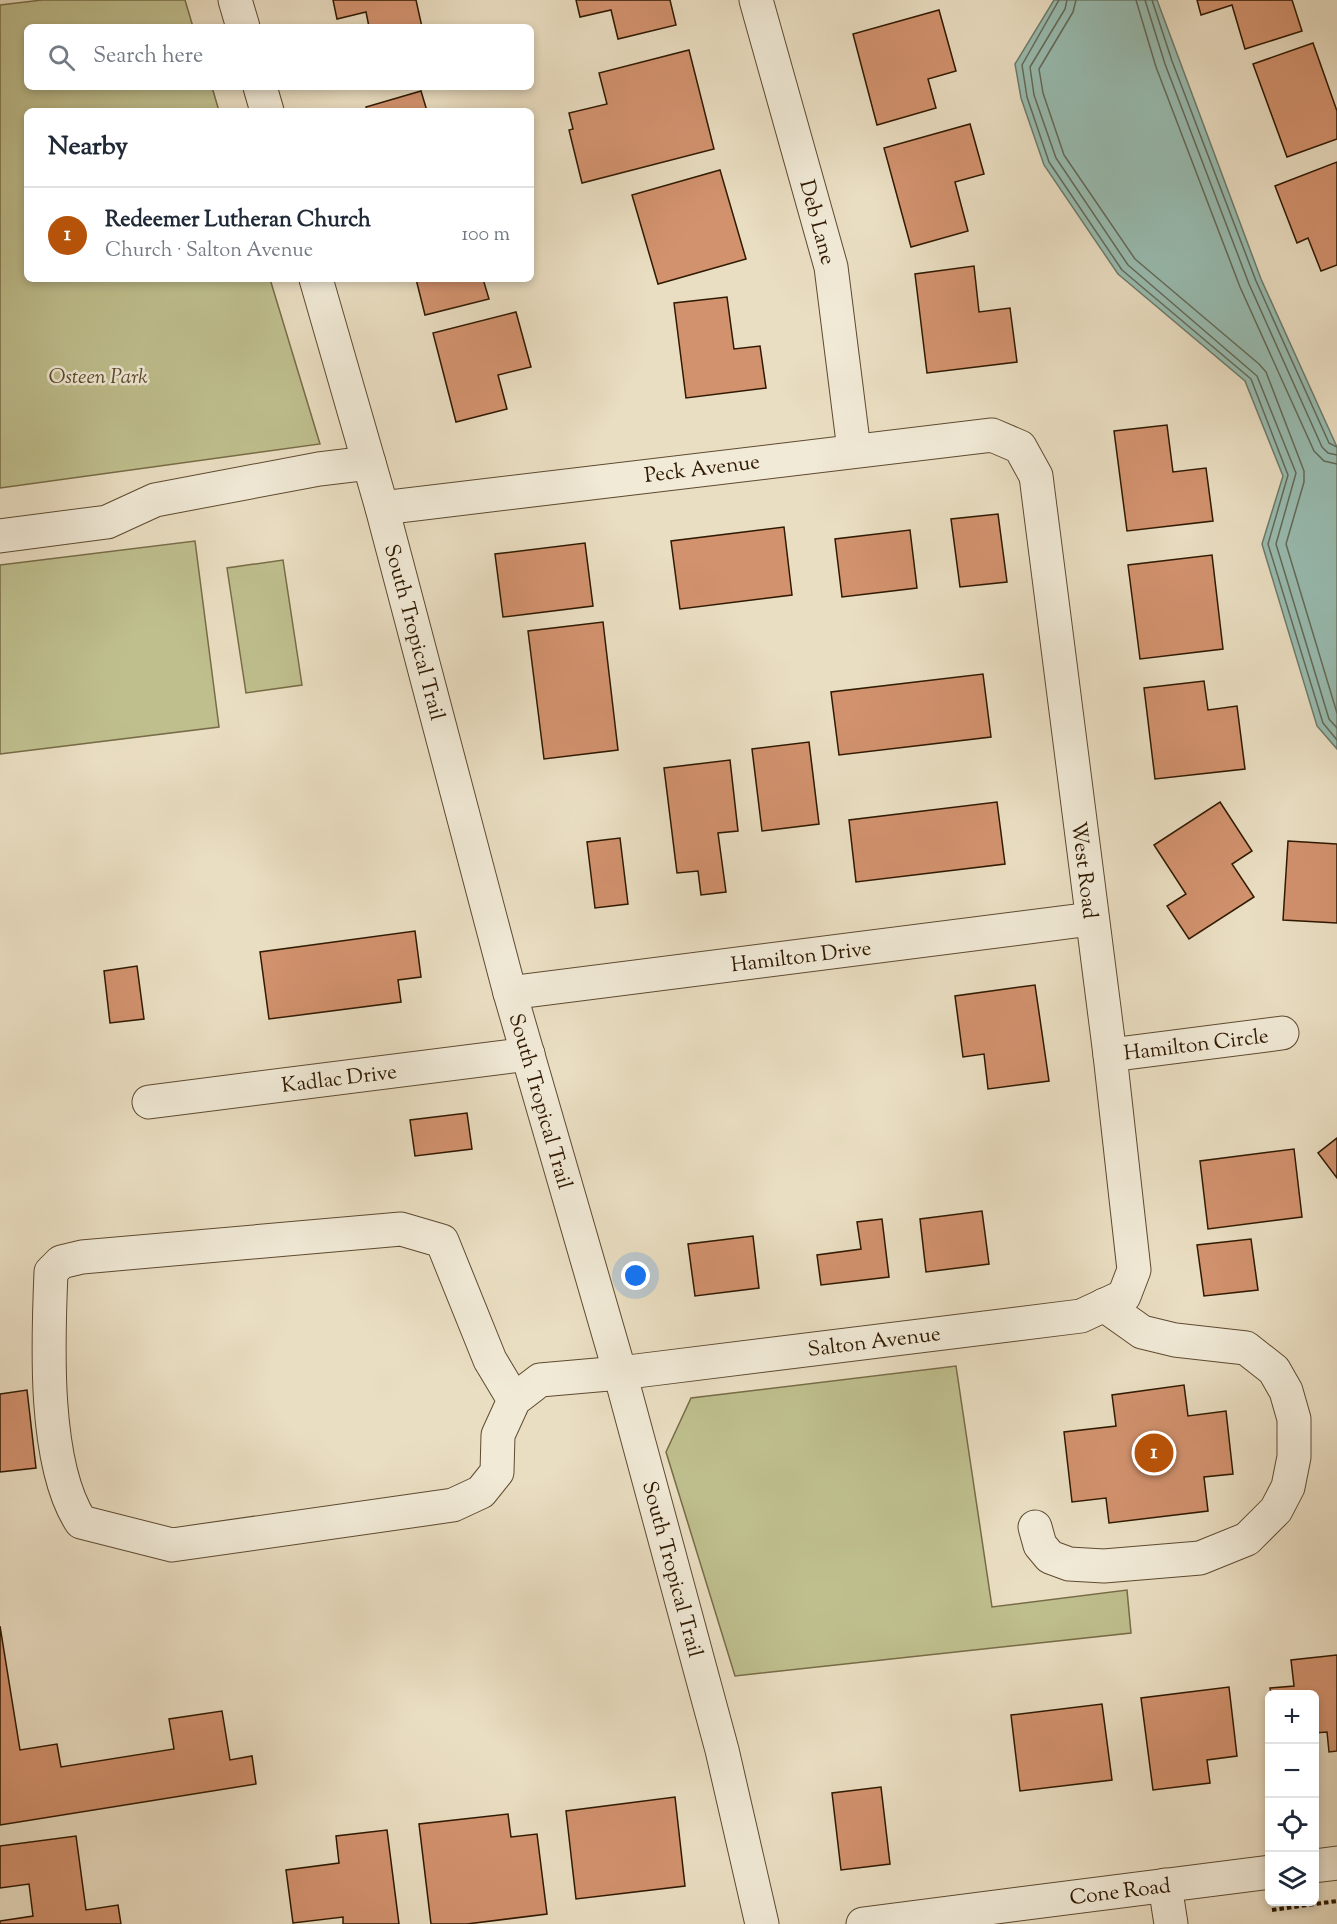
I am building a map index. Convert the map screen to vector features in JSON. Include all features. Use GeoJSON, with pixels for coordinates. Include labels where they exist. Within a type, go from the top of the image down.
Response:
{"type":"FeatureCollection","features":[{"type":"Feature","properties":{"kind":"street"},"geometry":{"type":"LineString","coordinates":[[235,0],[242,24]]}},
{"type":"Feature","properties":{"kind":"street","name":"Deb Lane"},"geometry":{"type":"LineString","coordinates":[[756,0],[831,267],[854,450]]}},
{"type":"Feature","properties":{"kind":"street"},"geometry":{"type":"LineString","coordinates":[[261,90],[266,108]]}},
{"type":"Feature","properties":{"kind":"street","name":"South Tropical Trail"},"geometry":{"type":"LineString","coordinates":[[317,282],[382,508],[510,993],[620,1373],[722,1750],[762,1924]]}},
{"type":"Feature","properties":{"kind":"street","name":"Peck Avenue"},"geometry":{"type":"LineString","coordinates":[[382,508],[992,435],[1020,447]]}},
{"type":"Feature","properties":{"kind":"street","name":"West Road"},"geometry":{"type":"LineString","coordinates":[[1020,447],[1036,476],[1110,1055],[1134,1270],[1114,1301]]}},
{"type":"Feature","properties":{"kind":"street"},"geometry":{"type":"LineString","coordinates":[[0,536],[107,522],[155,500],[319,469],[369,463]]}},
{"type":"Feature","properties":{"kind":"street","name":"Hamilton Drive"},"geometry":{"type":"LineString","coordinates":[[510,993],[1091,919]]}},
{"type":"Feature","properties":{"kind":"street","name":"Hamilton Circle"},"geometry":{"type":"LineString","coordinates":[[1110,1055],[1282,1033]]}},
{"type":"Feature","properties":{"kind":"street","name":"Kadlac Drive"},"geometry":{"type":"LineString","coordinates":[[149,1102],[528,1054]]}},
{"type":"Feature","properties":{"kind":"street"},"geometry":{"type":"LineString","coordinates":[[401,1229],[412,1232],[442,1241],[490,1360],[514,1400],[498,1435],[497,1472],[481,1492],[453,1505],[172,1545],[81,1522],[70,1505],[60,1470],[54,1427],[49,1325],[51,1272],[61,1262],[82,1257],[317,1235],[401,1229]]}},
{"type":"Feature","properties":{"kind":"street"},"geometry":{"type":"LineString","coordinates":[[1035,1527],[1040,1545],[1050,1557],[1069,1564],[1104,1566],[1200,1558],[1246,1539],[1276,1510],[1288,1487],[1294,1457],[1294,1419],[1286,1391],[1274,1370],[1246,1348],[1175,1340],[1142,1332],[1114,1301]]}},
{"type":"Feature","properties":{"kind":"street","name":"Salton Avenue"},"geometry":{"type":"LineString","coordinates":[[514,1400],[540,1380],[620,1373],[1081,1316],[1114,1301]]}},
{"type":"Feature","properties":{"kind":"street"},"geometry":{"type":"LineString","coordinates":[[1319,1865],[1337,1863]]}},
{"type":"Feature","properties":{"kind":"street","name":"Cone Road"},"geometry":{"type":"LineString","coordinates":[[863,1924],[1265,1872]]}},
{"type":"Feature","properties":{"kind":"street"},"geometry":{"type":"LineString","coordinates":[[1165,1885],[1171,1924]]}},
{"type":"Feature","properties":{"kind":"green space","name":"Osteen Park"},"geometry":{"type":"Polygon","coordinates":[[[42,0],[185,0],[192,24],[24,24],[24,90],[213,90],[218,108],[24,108],[24,282],[271,282],[320,444],[0,488],[0,5],[42,0]]]}},
{"type":"Feature","properties":{"kind":"green space"},"geometry":{"type":"Polygon","coordinates":[[[195,541],[219,727],[0,754],[0,565],[195,541]]]}},
{"type":"Feature","properties":{"kind":"green space"},"geometry":{"type":"Polygon","coordinates":[[[283,560],[302,685],[246,693],[227,568],[283,560]]]}},
{"type":"Feature","properties":{"kind":"green space"},"geometry":{"type":"Polygon","coordinates":[[[956,1366],[992,1607],[1127,1590],[1131,1633],[735,1676],[666,1452],[691,1398],[956,1366]]]}},
{"type":"Feature","properties":{"kind":"water"},"geometry":{"type":"Polygon","coordinates":[[[1054,0],[1157,0],[1261,279],[1337,447],[1337,749],[1317,726],[1262,544],[1283,476],[1245,381],[1118,274],[1044,165],[1021,98],[1015,64],[1054,0]]]}},
{"type":"Feature","properties":{"kind":"building"},"geometry":{"type":"Polygon","coordinates":[[[333,0],[416,0],[421,24],[368,24],[366,12],[337,19],[333,0]]]}},
{"type":"Feature","properties":{"kind":"building"},"geometry":{"type":"Polygon","coordinates":[[[576,0],[670,0],[676,25],[618,39],[611,10],[580,17],[576,0]]]}},
{"type":"Feature","properties":{"kind":"building"},"geometry":{"type":"Polygon","coordinates":[[[1197,0],[1292,0],[1302,31],[1245,49],[1232,5],[1201,15],[1197,0]]]}},
{"type":"Feature","properties":{"kind":"building"},"geometry":{"type":"Polygon","coordinates":[[[939,10],[956,71],[928,79],[936,108],[877,125],[853,34],[939,10]]]}},
{"type":"Feature","properties":{"kind":"building"},"geometry":{"type":"Polygon","coordinates":[[[1313,43],[1337,111],[1337,139],[1287,157],[1253,64],[1313,43]]]}},
{"type":"Feature","properties":{"kind":"building"},"geometry":{"type":"Polygon","coordinates":[[[689,50],[714,149],[582,183],[569,130],[573,129],[569,113],[607,104],[599,73],[689,50]]]}},
{"type":"Feature","properties":{"kind":"building"},"geometry":{"type":"Polygon","coordinates":[[[421,91],[426,108],[366,108],[421,91]]]}},
{"type":"Feature","properties":{"kind":"building"},"geometry":{"type":"Polygon","coordinates":[[[970,124],[984,174],[955,182],[968,231],[911,247],[884,148],[970,124]]]}},
{"type":"Feature","properties":{"kind":"building"},"geometry":{"type":"Polygon","coordinates":[[[1337,162],[1337,265],[1321,271],[1308,238],[1297,243],[1275,186],[1337,162]]]}},
{"type":"Feature","properties":{"kind":"building"},"geometry":{"type":"Polygon","coordinates":[[[720,170],[746,259],[658,284],[632,195],[720,170]]]}},
{"type":"Feature","properties":{"kind":"building"},"geometry":{"type":"Polygon","coordinates":[[[974,266],[979,312],[1010,308],[1017,362],[927,373],[915,274],[974,266]]]}},
{"type":"Feature","properties":{"kind":"building"},"geometry":{"type":"Polygon","coordinates":[[[417,282],[484,282],[489,299],[425,315],[417,282]]]}},
{"type":"Feature","properties":{"kind":"building"},"geometry":{"type":"Polygon","coordinates":[[[727,297],[734,349],[760,346],[766,388],[686,398],[674,303],[727,297]]]}},
{"type":"Feature","properties":{"kind":"building"},"geometry":{"type":"Polygon","coordinates":[[[516,312],[531,367],[498,375],[507,409],[456,422],[433,333],[516,312]]]}},
{"type":"Feature","properties":{"kind":"building"},"geometry":{"type":"Polygon","coordinates":[[[1167,425],[1173,472],[1206,468],[1213,521],[1127,531],[1114,431],[1167,425]]]}},
{"type":"Feature","properties":{"kind":"building"},"geometry":{"type":"Polygon","coordinates":[[[998,514],[1007,582],[960,587],[951,519],[998,514]]]}},
{"type":"Feature","properties":{"kind":"building"},"geometry":{"type":"Polygon","coordinates":[[[784,527],[792,595],[680,609],[671,541],[784,527]]]}},
{"type":"Feature","properties":{"kind":"building"},"geometry":{"type":"Polygon","coordinates":[[[910,530],[917,588],[842,597],[835,539],[910,530]]]}},
{"type":"Feature","properties":{"kind":"building"},"geometry":{"type":"Polygon","coordinates":[[[585,543],[593,606],[503,617],[495,554],[585,543]]]}},
{"type":"Feature","properties":{"kind":"building"},"geometry":{"type":"Polygon","coordinates":[[[1212,555],[1223,649],[1140,659],[1128,565],[1212,555]]]}},
{"type":"Feature","properties":{"kind":"building"},"geometry":{"type":"Polygon","coordinates":[[[603,622],[618,750],[544,759],[528,631],[603,622]]]}},
{"type":"Feature","properties":{"kind":"building"},"geometry":{"type":"Polygon","coordinates":[[[983,674],[991,737],[839,755],[831,692],[983,674]]]}},
{"type":"Feature","properties":{"kind":"building"},"geometry":{"type":"Polygon","coordinates":[[[1204,681],[1208,710],[1237,706],[1245,769],[1155,779],[1144,688],[1204,681]]]}},
{"type":"Feature","properties":{"kind":"building"},"geometry":{"type":"Polygon","coordinates":[[[809,742],[819,824],[762,831],[752,749],[809,742]]]}},
{"type":"Feature","properties":{"kind":"building"},"geometry":{"type":"Polygon","coordinates":[[[730,760],[738,831],[718,833],[726,892],[701,895],[698,871],[677,873],[664,768],[730,760]]]}},
{"type":"Feature","properties":{"kind":"building"},"geometry":{"type":"Polygon","coordinates":[[[997,802],[1005,864],[856,882],[849,820],[997,802]]]}},
{"type":"Feature","properties":{"kind":"building"},"geometry":{"type":"Polygon","coordinates":[[[1220,802],[1252,851],[1232,864],[1254,897],[1189,939],[1167,906],[1186,894],[1154,845],[1220,802]]]}},
{"type":"Feature","properties":{"kind":"building"},"geometry":{"type":"Polygon","coordinates":[[[620,838],[628,904],[595,908],[587,842],[620,838]]]}},
{"type":"Feature","properties":{"kind":"building"},"geometry":{"type":"Polygon","coordinates":[[[1288,841],[1337,844],[1337,923],[1283,920],[1288,841]]]}},
{"type":"Feature","properties":{"kind":"building"},"geometry":{"type":"Polygon","coordinates":[[[415,931],[421,977],[398,980],[401,1002],[269,1019],[260,952],[415,931]]]}},
{"type":"Feature","properties":{"kind":"building"},"geometry":{"type":"Polygon","coordinates":[[[137,966],[144,1019],[110,1023],[104,971],[137,966]]]}},
{"type":"Feature","properties":{"kind":"building"},"geometry":{"type":"Polygon","coordinates":[[[1035,985],[1049,1081],[988,1089],[984,1054],[963,1057],[955,996],[1035,985]]]}},
{"type":"Feature","properties":{"kind":"building"},"geometry":{"type":"Polygon","coordinates":[[[467,1113],[472,1149],[415,1156],[410,1120],[467,1113]]]}},
{"type":"Feature","properties":{"kind":"building"},"geometry":{"type":"Polygon","coordinates":[[[1337,1138],[1337,1178],[1318,1153],[1337,1138]]]}},
{"type":"Feature","properties":{"kind":"building"},"geometry":{"type":"Polygon","coordinates":[[[1294,1149],[1302,1217],[1208,1229],[1200,1161],[1294,1149]]]}},
{"type":"Feature","properties":{"kind":"building"},"geometry":{"type":"Polygon","coordinates":[[[982,1211],[989,1264],[926,1272],[920,1219],[982,1211]]]}},
{"type":"Feature","properties":{"kind":"building"},"geometry":{"type":"Polygon","coordinates":[[[882,1219],[889,1277],[821,1285],[817,1255],[861,1249],[857,1222],[882,1219]]]}},
{"type":"Feature","properties":{"kind":"building"},"geometry":{"type":"Polygon","coordinates":[[[753,1236],[759,1288],[695,1296],[688,1244],[753,1236]]]}},
{"type":"Feature","properties":{"kind":"building"},"geometry":{"type":"Polygon","coordinates":[[[1251,1239],[1258,1290],[1204,1296],[1197,1245],[1251,1239]]]}},
{"type":"Feature","properties":{"kind":"building"},"geometry":{"type":"Polygon","coordinates":[[[1184,1385],[1188,1416],[1226,1411],[1233,1474],[1204,1477],[1208,1511],[1109,1523],[1106,1498],[1072,1502],[1064,1432],[1116,1426],[1112,1395],[1184,1385]]]}},
{"type":"Feature","properties":{"kind":"building"},"geometry":{"type":"Polygon","coordinates":[[[27,1390],[36,1468],[0,1472],[0,1394],[27,1390]]]}},
{"type":"Feature","properties":{"kind":"building"},"geometry":{"type":"Polygon","coordinates":[[[0,1626],[20,1750],[57,1744],[61,1767],[174,1749],[169,1719],[222,1711],[230,1760],[252,1756],[256,1784],[0,1825],[0,1626]]]}},
{"type":"Feature","properties":{"kind":"building"},"geometry":{"type":"Polygon","coordinates":[[[1337,1655],[1337,1751],[1329,1752],[1327,1732],[1319,1733],[1319,1690],[1270,1690],[1270,1688],[1294,1686],[1291,1660],[1337,1655]]]}},
{"type":"Feature","properties":{"kind":"building"},"geometry":{"type":"Polygon","coordinates":[[[1229,1687],[1237,1756],[1207,1760],[1210,1783],[1153,1790],[1141,1698],[1229,1687]]]}},
{"type":"Feature","properties":{"kind":"building"},"geometry":{"type":"Polygon","coordinates":[[[1102,1704],[1112,1780],[1020,1791],[1011,1715],[1102,1704]]]}},
{"type":"Feature","properties":{"kind":"building"},"geometry":{"type":"Polygon","coordinates":[[[881,1787],[890,1864],[841,1870],[832,1793],[881,1787]]]}},
{"type":"Feature","properties":{"kind":"building"},"geometry":{"type":"Polygon","coordinates":[[[675,1797],[685,1886],[576,1899],[566,1811],[675,1797]]]}},
{"type":"Feature","properties":{"kind":"building"},"geometry":{"type":"Polygon","coordinates":[[[508,1814],[511,1837],[537,1834],[547,1914],[467,1924],[431,1924],[419,1824],[508,1814]]]}},
{"type":"Feature","properties":{"kind":"building"},"geometry":{"type":"Polygon","coordinates":[[[387,1830],[399,1924],[343,1924],[343,1917],[293,1923],[286,1870],[339,1863],[336,1836],[387,1830]]]}},
{"type":"Feature","properties":{"kind":"building"},"geometry":{"type":"Polygon","coordinates":[[[76,1836],[86,1910],[118,1905],[121,1924],[0,1924],[0,1921],[33,1916],[29,1884],[0,1888],[0,1846],[76,1836]]]}},
{"type":"Feature","properties":{"kind":"place","name":"Redeemer Lutheran Church"},"geometry":{"type":"Point","coordinates":[1154,1453]}}]}
